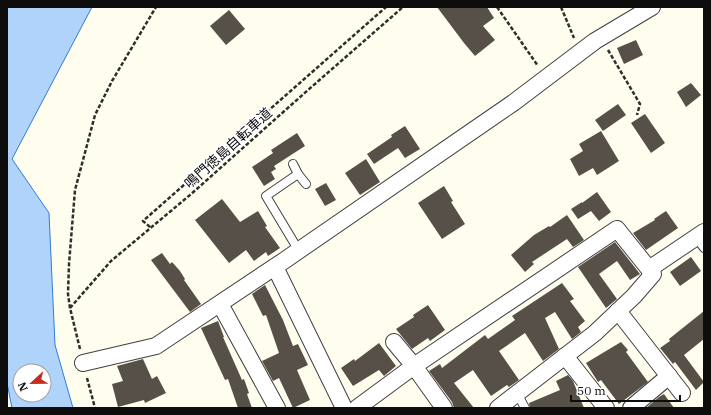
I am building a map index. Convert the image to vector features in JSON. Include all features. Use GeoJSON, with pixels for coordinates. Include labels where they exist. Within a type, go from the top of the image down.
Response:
{"type":"FeatureCollection","features":[{"type":"Feature","properties":{"kind":"street"},"geometry":{"type":"LineString","coordinates":[[83,363],[156,346],[299,251],[513,103],[601,37],[652,7]]}},
{"type":"Feature","properties":{"kind":"street"},"geometry":{"type":"LineString","coordinates":[[275,267],[343,407],[414,366],[617,229],[653,274],[595,333],[498,408]]}},
{"type":"Feature","properties":{"kind":"street"},"geometry":{"type":"LineString","coordinates":[[649,269],[701,239]]}},
{"type":"Feature","properties":{"kind":"street"},"geometry":{"type":"LineString","coordinates":[[220,304],[277,408]]}},
{"type":"Feature","properties":{"kind":"street"},"geometry":{"type":"LineString","coordinates":[[618,311],[682,393]]}},
{"type":"Feature","properties":{"kind":"street"},"geometry":{"type":"LineString","coordinates":[[394,342],[414,366],[444,408]]}},
{"type":"Feature","properties":{"kind":"street"},"geometry":{"type":"LineString","coordinates":[[565,356],[606,408]]}},
{"type":"Feature","properties":{"kind":"street"},"geometry":{"type":"LineString","coordinates":[[631,408],[669,376]]}},
{"type":"Feature","properties":{"kind":"lane"},"geometry":{"type":"LineString","coordinates":[[293,164],[298,174],[306,184]]}},
{"type":"Feature","properties":{"kind":"lane"},"geometry":{"type":"LineString","coordinates":[[298,174],[266,196],[299,251]]}},
{"type":"Feature","properties":{"kind":"lane"},"geometry":{"type":"LineString","coordinates":[[517,393],[525,408]]}},
{"type":"Feature","properties":{"kind":"path","name":"鳴門徳島自転車道"},"geometry":{"type":"LineString","coordinates":[[156,7],[112,81],[95,115],[74,190],[69,264],[68,294],[70,308],[111,261],[190,195],[403,7]]}},
{"type":"Feature","properties":{"kind":"path"},"geometry":{"type":"LineString","coordinates":[[150,227],[143,220],[386,7]]}},
{"type":"Feature","properties":{"kind":"path"},"geometry":{"type":"LineString","coordinates":[[497,7],[547,78]]}},
{"type":"Feature","properties":{"kind":"path"},"geometry":{"type":"LineString","coordinates":[[561,7],[581,52]]}},
{"type":"Feature","properties":{"kind":"path"},"geometry":{"type":"LineString","coordinates":[[601,37],[640,104],[637,115]]}},
{"type":"Feature","properties":{"kind":"water"},"geometry":{"type":"Polygon","coordinates":[[[7,7],[92,7],[12,159],[49,213],[55,345],[73,408],[12,408],[7,383],[7,7]]]}},
{"type":"Feature","properties":{"kind":"building"},"geometry":{"type":"Polygon","coordinates":[[[437,7],[487,7],[494,18],[483,26],[495,40],[475,56],[437,7]]]}},
{"type":"Feature","properties":{"kind":"building"},"geometry":{"type":"Polygon","coordinates":[[[229,10],[245,29],[226,45],[210,26],[229,10]]]}},
{"type":"Feature","properties":{"kind":"building"},"geometry":{"type":"Polygon","coordinates":[[[636,40],[643,55],[624,64],[617,48],[636,40]]]}},
{"type":"Feature","properties":{"kind":"building"},"geometry":{"type":"Polygon","coordinates":[[[691,83],[701,95],[686,107],[677,92],[691,83]]]}},
{"type":"Feature","properties":{"kind":"building"},"geometry":{"type":"Polygon","coordinates":[[[618,104],[626,115],[603,131],[595,120],[618,104]]]}},
{"type":"Feature","properties":{"kind":"building"},"geometry":{"type":"Polygon","coordinates":[[[645,114],[665,143],[651,153],[631,123],[645,114]]]}},
{"type":"Feature","properties":{"kind":"building"},"geometry":{"type":"Polygon","coordinates":[[[405,126],[420,149],[405,158],[398,148],[374,164],[367,154],[405,126]]]}},
{"type":"Feature","properties":{"kind":"building"},"geometry":{"type":"Polygon","coordinates":[[[601,131],[619,161],[597,175],[593,168],[579,176],[570,159],[583,151],[579,144],[601,131]]]}},
{"type":"Feature","properties":{"kind":"building"},"geometry":{"type":"Polygon","coordinates":[[[297,133],[305,146],[274,166],[276,169],[271,172],[275,179],[264,186],[252,167],[273,153],[271,150],[297,133]]]}},
{"type":"Feature","properties":{"kind":"building"},"geometry":{"type":"Polygon","coordinates":[[[366,159],[380,182],[360,195],[345,173],[366,159]]]}},
{"type":"Feature","properties":{"kind":"building"},"geometry":{"type":"Polygon","coordinates":[[[326,183],[336,200],[325,206],[315,189],[326,183]]]}},
{"type":"Feature","properties":{"kind":"building"},"geometry":{"type":"Polygon","coordinates":[[[444,186],[453,201],[451,202],[465,224],[442,239],[418,203],[444,186]]]}},
{"type":"Feature","properties":{"kind":"building"},"geometry":{"type":"Polygon","coordinates":[[[597,192],[611,212],[599,221],[591,211],[578,219],[571,209],[597,192]]]}},
{"type":"Feature","properties":{"kind":"building"},"geometry":{"type":"Polygon","coordinates":[[[222,199],[240,222],[258,211],[267,226],[265,227],[280,248],[268,256],[266,252],[254,261],[246,250],[229,263],[195,220],[222,199]]]}},
{"type":"Feature","properties":{"kind":"building"},"geometry":{"type":"Polygon","coordinates":[[[666,211],[678,228],[646,250],[633,233],[655,220],[654,219],[666,211]]]}},
{"type":"Feature","properties":{"kind":"building"},"geometry":{"type":"Polygon","coordinates":[[[567,215],[584,240],[573,247],[567,239],[532,262],[534,264],[525,272],[511,255],[534,235],[549,226],[550,227],[567,215]]]}},
{"type":"Feature","properties":{"kind":"building"},"geometry":{"type":"Polygon","coordinates":[[[615,242],[640,274],[630,280],[617,261],[599,274],[617,299],[606,308],[578,267],[615,242]]]}},
{"type":"Feature","properties":{"kind":"building"},"geometry":{"type":"Polygon","coordinates":[[[162,253],[170,264],[172,262],[180,271],[185,279],[184,280],[201,304],[190,312],[151,260],[162,253]]]}},
{"type":"Feature","properties":{"kind":"building"},"geometry":{"type":"Polygon","coordinates":[[[691,257],[701,271],[680,286],[670,272],[691,257]]]}},
{"type":"Feature","properties":{"kind":"building"},"geometry":{"type":"Polygon","coordinates":[[[562,283],[574,299],[570,301],[585,321],[578,327],[581,332],[572,339],[555,312],[545,318],[559,349],[543,361],[525,333],[499,351],[519,380],[509,387],[507,385],[491,396],[473,370],[454,383],[474,408],[454,408],[452,402],[429,371],[440,364],[442,368],[485,335],[488,339],[515,320],[512,316],[562,283]]]}},
{"type":"Feature","properties":{"kind":"building"},"geometry":{"type":"Polygon","coordinates":[[[265,285],[283,320],[293,346],[298,344],[308,365],[297,370],[310,400],[293,408],[279,378],[273,381],[262,361],[279,353],[266,315],[263,316],[252,294],[265,285]]]}},
{"type":"Feature","properties":{"kind":"building"},"geometry":{"type":"Polygon","coordinates":[[[428,305],[445,330],[430,341],[428,338],[412,349],[396,329],[428,305]]]}},
{"type":"Feature","properties":{"kind":"building"},"geometry":{"type":"Polygon","coordinates":[[[704,311],[704,339],[684,355],[704,382],[696,390],[675,362],[673,364],[660,348],[704,311]]]}},
{"type":"Feature","properties":{"kind":"building"},"geometry":{"type":"Polygon","coordinates":[[[218,321],[223,337],[242,380],[244,379],[252,408],[238,408],[228,379],[225,380],[201,328],[218,321]]]}},
{"type":"Feature","properties":{"kind":"building"},"geometry":{"type":"Polygon","coordinates":[[[621,342],[628,350],[626,352],[648,382],[619,404],[601,380],[598,382],[586,363],[621,342]]]}},
{"type":"Feature","properties":{"kind":"building"},"geometry":{"type":"Polygon","coordinates":[[[379,343],[396,366],[384,376],[379,370],[353,386],[341,368],[354,359],[355,361],[379,343]]]}},
{"type":"Feature","properties":{"kind":"building"},"geometry":{"type":"Polygon","coordinates":[[[143,359],[152,379],[157,376],[166,393],[145,403],[144,400],[118,407],[112,384],[123,381],[117,366],[143,359]]]}},
{"type":"Feature","properties":{"kind":"building"},"geometry":{"type":"Polygon","coordinates":[[[568,375],[573,381],[584,408],[530,408],[529,403],[560,390],[556,381],[568,375]]]}},
{"type":"Feature","properties":{"kind":"building"},"geometry":{"type":"Polygon","coordinates":[[[664,394],[674,408],[646,408],[659,397],[664,394]]]}}]}
